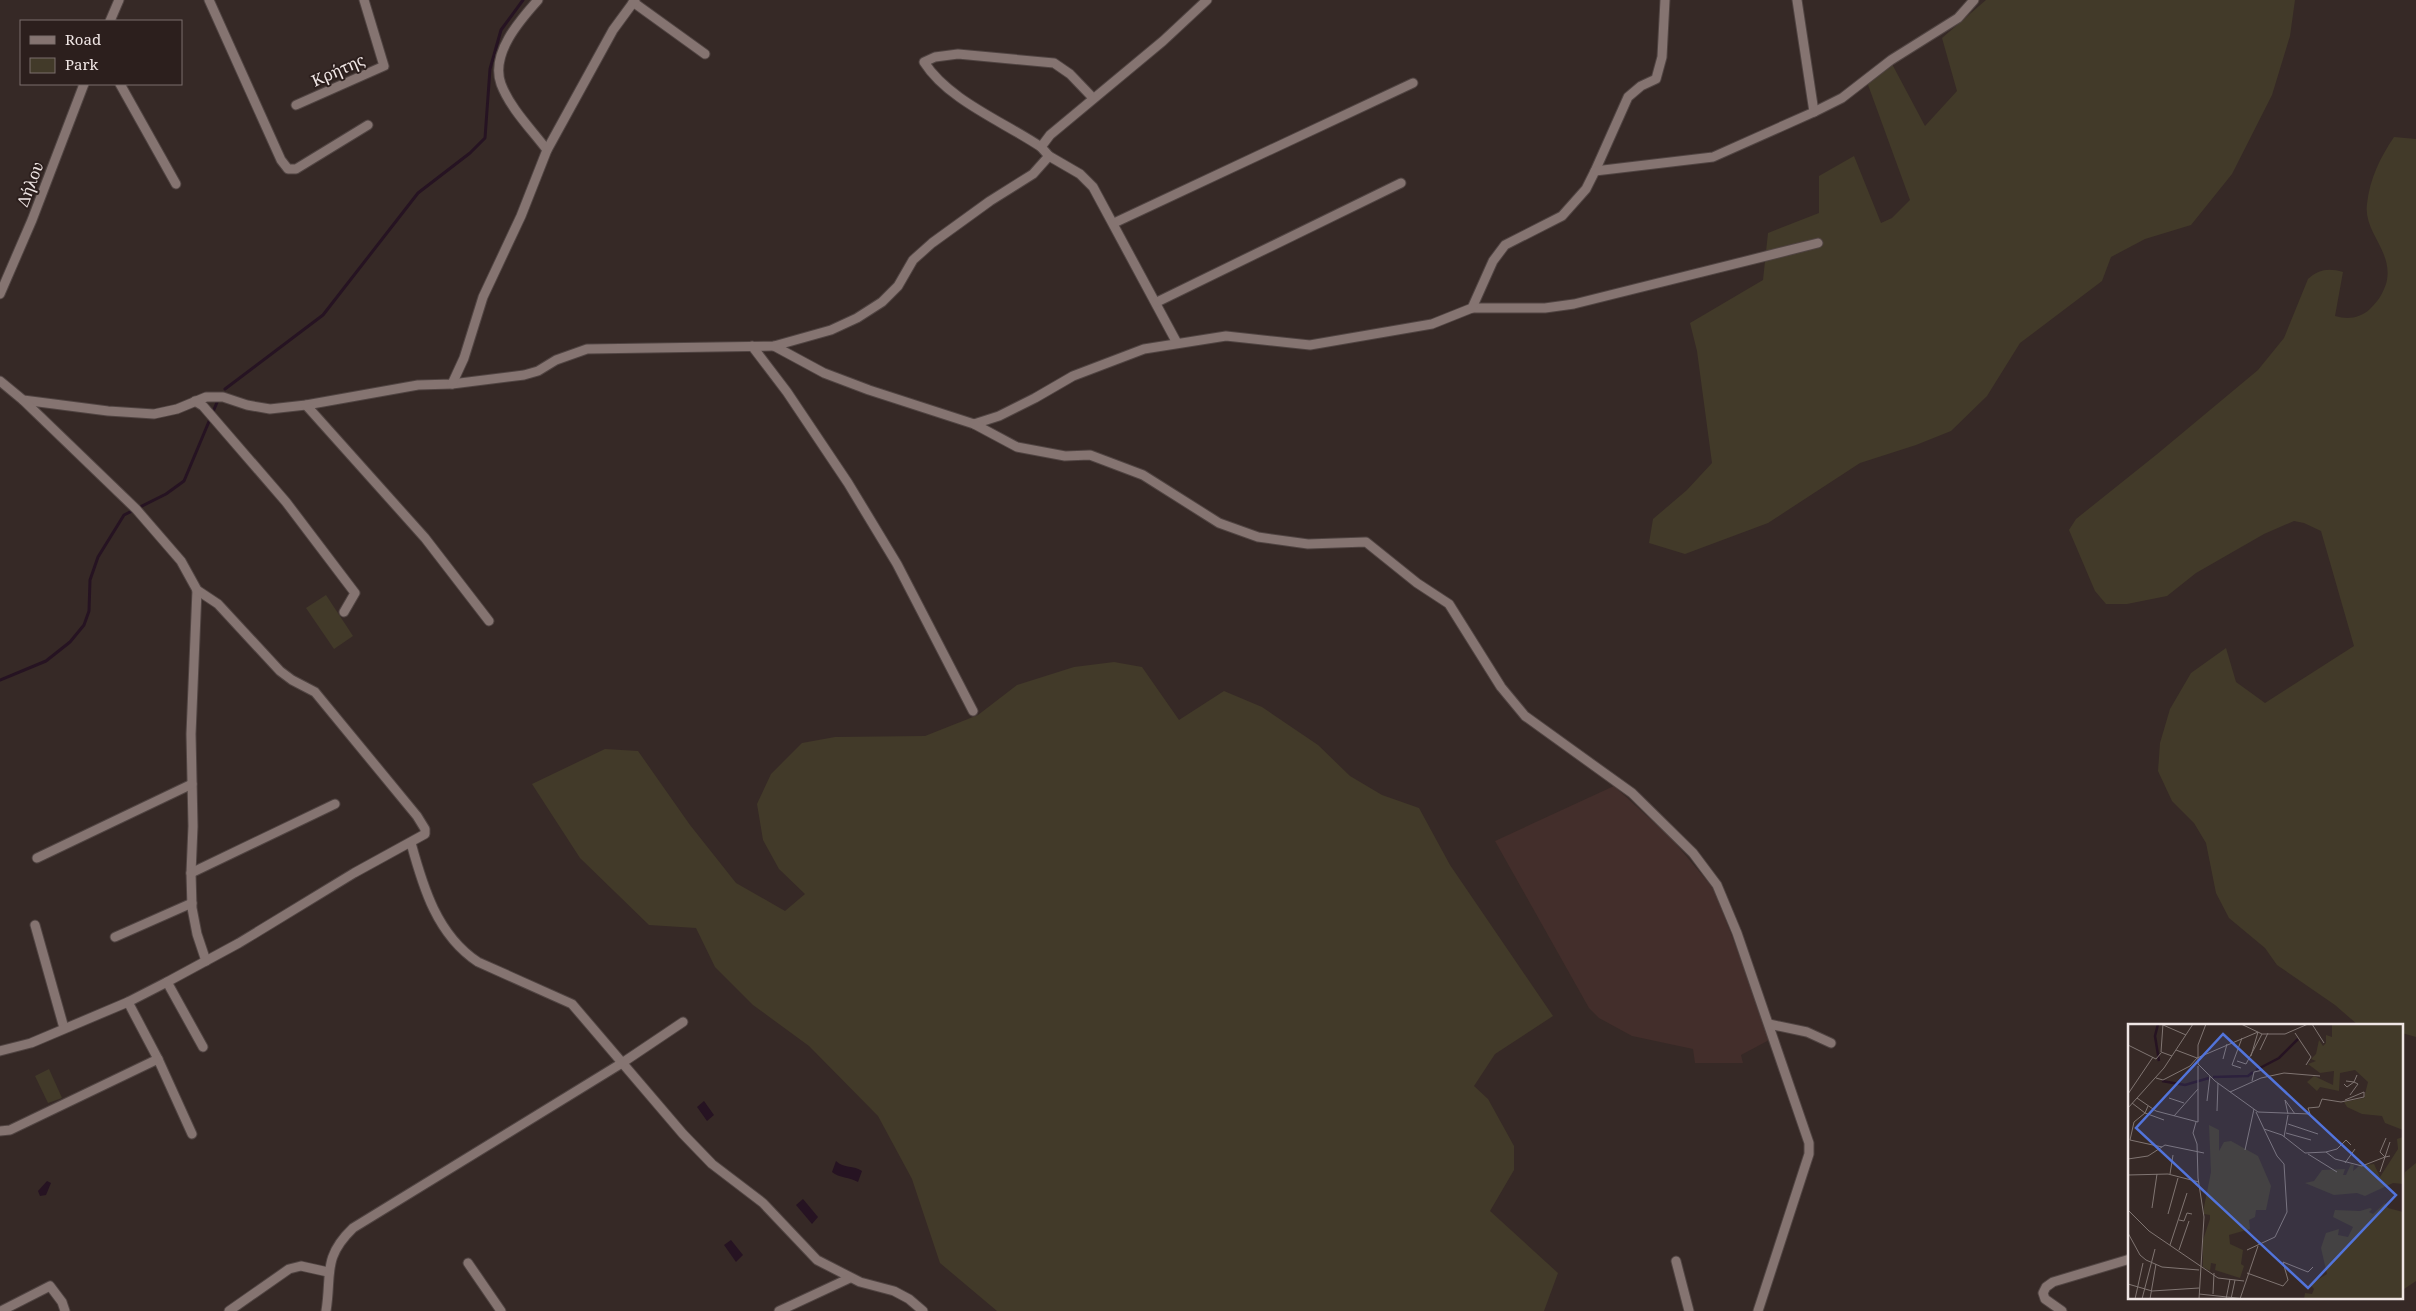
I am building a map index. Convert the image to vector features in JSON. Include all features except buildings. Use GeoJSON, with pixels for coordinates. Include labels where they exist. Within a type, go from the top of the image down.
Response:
{"type":"FeatureCollection","features":[{"type":"Feature","properties":{"kind":"street"},"geometry":{"type":"LineString","coordinates":[[110,20],[119,0]]}},
{"type":"Feature","properties":{"kind":"street"},"geometry":{"type":"LineString","coordinates":[[209,0],[281,160],[288,169],[296,169],[368,125]]}},
{"type":"Feature","properties":{"kind":"street","name":"Κρήτης"},"geometry":{"type":"LineString","coordinates":[[296,105],[384,66],[364,0]]}},
{"type":"Feature","properties":{"kind":"street"},"geometry":{"type":"LineString","coordinates":[[538,0],[503,48],[499,69],[500,83],[547,150]]}},
{"type":"Feature","properties":{"kind":"street"},"geometry":{"type":"LineString","coordinates":[[1040,147],[1050,135],[1163,41],[1207,0]]}},
{"type":"Feature","properties":{"kind":"street"},"geometry":{"type":"LineString","coordinates":[[1472,308],[1493,260],[1505,245],[1562,216],[1586,189],[1628,97],[1641,86],[1656,79],[1662,57],[1665,0]]}},
{"type":"Feature","properties":{"kind":"street"},"geometry":{"type":"LineString","coordinates":[[1798,0],[1814,112]]}},
{"type":"Feature","properties":{"kind":"street"},"geometry":{"type":"LineString","coordinates":[[1595,171],[1713,156],[1814,112],[1842,98],[1891,60],[1958,18],[1974,0]]}},
{"type":"Feature","properties":{"kind":"street"},"geometry":{"type":"LineString","coordinates":[[452,384],[464,358],[483,298],[521,216],[547,150],[594,62],[613,30],[634,1],[704,54]]}},
{"type":"Feature","properties":{"kind":"street"},"geometry":{"type":"LineString","coordinates":[[1093,98],[1070,74],[1054,64],[958,54],[935,57],[924,62],[932,74],[958,95],[1040,147],[1049,156],[1080,174],[1093,187],[1177,343]]}},
{"type":"Feature","properties":{"kind":"street"},"geometry":{"type":"LineString","coordinates":[[1114,223],[1413,83]]}},
{"type":"Feature","properties":{"kind":"street","name":"Δήλου"},"geometry":{"type":"LineString","coordinates":[[0,294],[32,220],[84,85]]}},
{"type":"Feature","properties":{"kind":"street"},"geometry":{"type":"LineString","coordinates":[[121,85],[176,184]]}},
{"type":"Feature","properties":{"kind":"street"},"geometry":{"type":"LineString","coordinates":[[23,400],[108,411],[154,414],[199,404],[206,396],[223,397],[247,405],[270,409],[306,405],[418,385],[452,384],[524,375],[538,371],[556,360],[587,349],[774,346],[831,330],[857,318],[882,302],[898,286],[913,260],[932,243],[990,201],[1033,174],[1049,156]]}},
{"type":"Feature","properties":{"kind":"street"},"geometry":{"type":"LineString","coordinates":[[1156,302],[1400,183]]}},
{"type":"Feature","properties":{"kind":"street"},"geometry":{"type":"LineString","coordinates":[[974,424],[999,416],[1073,376],[1144,349],[1177,343],[1242,336],[1290,344],[1310,345],[1432,324],[1472,308],[1545,308],[1574,304],[1818,243]]}},
{"type":"Feature","properties":{"kind":"street"},"geometry":{"type":"LineString","coordinates":[[752,346],[787,392],[853,491],[897,564],[973,711]]}},
{"type":"Feature","properties":{"kind":"street"},"geometry":{"type":"LineString","coordinates":[[774,346],[824,373],[869,390],[974,424],[1017,447],[1065,456],[1090,455],[1144,475],[1219,523],[1258,537],[1308,544],[1366,542],[1417,583],[1449,604],[1501,687],[1525,716],[1632,794],[1667,826],[1699,861],[1717,885],[1737,933],[1769,1024],[1806,1134],[1809,1154],[1758,1311]]}},
{"type":"Feature","properties":{"kind":"street"},"geometry":{"type":"LineString","coordinates":[[0,381],[23,400],[158,532],[181,561],[197,590],[218,604],[280,671],[292,680],[315,692],[339,719],[425,829],[424,834],[411,842],[388,853],[279,920],[167,982],[128,1002],[31,1043],[0,1051]]}},
{"type":"Feature","properties":{"kind":"street"},"geometry":{"type":"LineString","coordinates":[[36,414],[44,403]]}},
{"type":"Feature","properties":{"kind":"street"},"geometry":{"type":"LineString","coordinates":[[199,404],[222,427],[286,502],[355,593],[344,612]]}},
{"type":"Feature","properties":{"kind":"street"},"geometry":{"type":"LineString","coordinates":[[306,405],[425,538],[489,621]]}},
{"type":"Feature","properties":{"kind":"street"},"geometry":{"type":"LineString","coordinates":[[197,590],[191,734],[191,873],[192,903],[197,934],[206,961]]}},
{"type":"Feature","properties":{"kind":"street"},"geometry":{"type":"LineString","coordinates":[[37,858],[192,784]]}},
{"type":"Feature","properties":{"kind":"street"},"geometry":{"type":"LineString","coordinates":[[191,873],[335,804]]}},
{"type":"Feature","properties":{"kind":"street"},"geometry":{"type":"LineString","coordinates":[[411,842],[432,908],[465,953],[486,966],[572,1004],[712,1164],[763,1203],[817,1260],[850,1278],[894,1291],[909,1299],[923,1311]]}},
{"type":"Feature","properties":{"kind":"street"},"geometry":{"type":"LineString","coordinates":[[115,937],[192,903]]}},
{"type":"Feature","properties":{"kind":"street"},"geometry":{"type":"LineString","coordinates":[[35,925],[64,1028]]}},
{"type":"Feature","properties":{"kind":"street"},"geometry":{"type":"LineString","coordinates":[[167,982],[203,1047]]}},
{"type":"Feature","properties":{"kind":"street"},"geometry":{"type":"LineString","coordinates":[[128,1002],[158,1059],[192,1134]]}},
{"type":"Feature","properties":{"kind":"street"},"geometry":{"type":"LineString","coordinates":[[326,1311],[328,1272],[335,1247],[353,1228],[622,1063],[683,1022]]}},
{"type":"Feature","properties":{"kind":"street"},"geometry":{"type":"LineString","coordinates":[[1769,1024],[1807,1032],[1831,1043]]}},
{"type":"Feature","properties":{"kind":"street"},"geometry":{"type":"LineString","coordinates":[[0,1131],[10,1130],[158,1059]]}},
{"type":"Feature","properties":{"kind":"street"},"geometry":{"type":"LineString","coordinates":[[2062,1311],[2045,1299],[2043,1293],[2046,1286],[2128,1259]]}},
{"type":"Feature","properties":{"kind":"street"},"geometry":{"type":"LineString","coordinates":[[1676,1261],[1689,1311]]}},
{"type":"Feature","properties":{"kind":"street"},"geometry":{"type":"LineString","coordinates":[[468,1262],[501,1311]]}},
{"type":"Feature","properties":{"kind":"street"},"geometry":{"type":"LineString","coordinates":[[228,1311],[289,1269],[300,1266],[328,1272]]}},
{"type":"Feature","properties":{"kind":"street"},"geometry":{"type":"LineString","coordinates":[[779,1311],[850,1278]]}},
{"type":"Feature","properties":{"kind":"street"},"geometry":{"type":"LineString","coordinates":[[1,1311],[50,1286],[62,1302],[65,1311]]}},
{"type":"Feature","properties":{"kind":"shaded area"},"geometry":{"type":"Polygon","coordinates":[[[1614,786],[1670,837],[1714,889],[1771,1039],[1741,1055],[1743,1063],[1695,1063],[1693,1049],[1632,1036],[1599,1018],[1589,1008],[1495,841],[1614,786]]]}},
{"type":"Feature","properties":{"kind":"shaded area"},"geometry":{"type":"Polygon","coordinates":[[[704,1101],[714,1115],[707,1121],[697,1107],[704,1101]]]}},
{"type":"Feature","properties":{"kind":"shaded area"},"geometry":{"type":"Polygon","coordinates":[[[836,1161],[842,1165],[862,1171],[858,1182],[832,1172],[836,1161]]]}},
{"type":"Feature","properties":{"kind":"shaded area"},"geometry":{"type":"Polygon","coordinates":[[[47,1181],[51,1183],[46,1195],[40,1196],[38,1191],[47,1181]]]}},
{"type":"Feature","properties":{"kind":"shaded area"},"geometry":{"type":"Polygon","coordinates":[[[803,1199],[818,1217],[812,1224],[796,1205],[803,1199]]]}},
{"type":"Feature","properties":{"kind":"shaded area"},"geometry":{"type":"Polygon","coordinates":[[[731,1240],[743,1255],[736,1262],[724,1245],[731,1240]]]}},
{"type":"Feature","properties":{"kind":"green space"},"geometry":{"type":"Polygon","coordinates":[[[1986,0],[2295,0],[2290,36],[2272,95],[2232,174],[2191,225],[2145,239],[2111,257],[2102,281],[2020,343],[1987,396],[1951,431],[1916,445],[1860,463],[1768,523],[1685,554],[1649,543],[1653,519],[1687,490],[1712,463],[1697,351],[1690,323],[1763,280],[1768,233],[1819,213],[1819,176],[1854,156],[1881,223],[1892,218],[1910,200],[1867,82],[1892,64],[1925,126],[1957,91],[1942,38],[1986,0]]]}},
{"type":"Feature","properties":{"kind":"green space"},"geometry":{"type":"Polygon","coordinates":[[[2394,137],[2416,139],[2416,1037],[2404,1034],[2404,1024],[2357,1024],[2335,1005],[2277,965],[2265,948],[2229,918],[2216,893],[2206,843],[2194,823],[2172,801],[2158,771],[2160,743],[2170,709],[2191,673],[2226,648],[2236,682],[2265,703],[2354,646],[2321,531],[2304,523],[2294,521],[2264,534],[2196,573],[2167,596],[2127,604],[2106,604],[2095,591],[2069,530],[2076,519],[2258,370],[2284,338],[2308,279],[2316,273],[2324,270],[2343,272],[2335,316],[2349,318],[2358,316],[2376,303],[2385,288],[2388,273],[2383,252],[2370,224],[2367,204],[2376,169],[2394,137]]]}},
{"type":"Feature","properties":{"kind":"green space"},"geometry":{"type":"Polygon","coordinates":[[[326,595],[353,636],[334,649],[306,608],[326,595]]]}},
{"type":"Feature","properties":{"kind":"green space"},"geometry":{"type":"Polygon","coordinates":[[[1114,662],[1142,667],[1179,720],[1224,691],[1262,707],[1318,745],[1350,776],[1382,795],[1419,808],[1450,865],[1553,1016],[1495,1054],[1474,1086],[1488,1099],[1514,1146],[1514,1170],[1490,1211],[1558,1273],[1544,1311],[997,1311],[940,1263],[912,1179],[878,1116],[809,1046],[753,1005],[715,967],[696,928],[649,925],[580,858],[532,784],[605,749],[638,751],[690,825],[736,883],[785,911],[805,894],[779,869],[763,840],[757,804],[771,774],[802,743],[835,737],[925,736],[978,715],[1017,685],[1074,667],[1114,662]]]}},
{"type":"Feature","properties":{"kind":"green space"},"geometry":{"type":"Polygon","coordinates":[[[49,1069],[62,1098],[48,1103],[35,1076],[49,1069]]]}},
{"type":"Feature","properties":{"kind":"green space"},"geometry":{"type":"Polygon","coordinates":[[[2416,1163],[2416,1281],[2404,1289],[2404,1179],[2405,1172],[2416,1163]]]}},
{"type":"Feature","properties":{"kind":"waterway"},"geometry":{"type":"LineString","coordinates":[[225,389],[323,315],[418,193],[470,153],[485,138],[490,69],[501,30],[523,0]]}},
{"type":"Feature","properties":{"kind":"waterway"},"geometry":{"type":"LineString","coordinates":[[0,680],[46,661],[70,642],[84,625],[89,611],[90,580],[98,557],[124,515],[166,494],[184,481],[218,400]]}}]}
